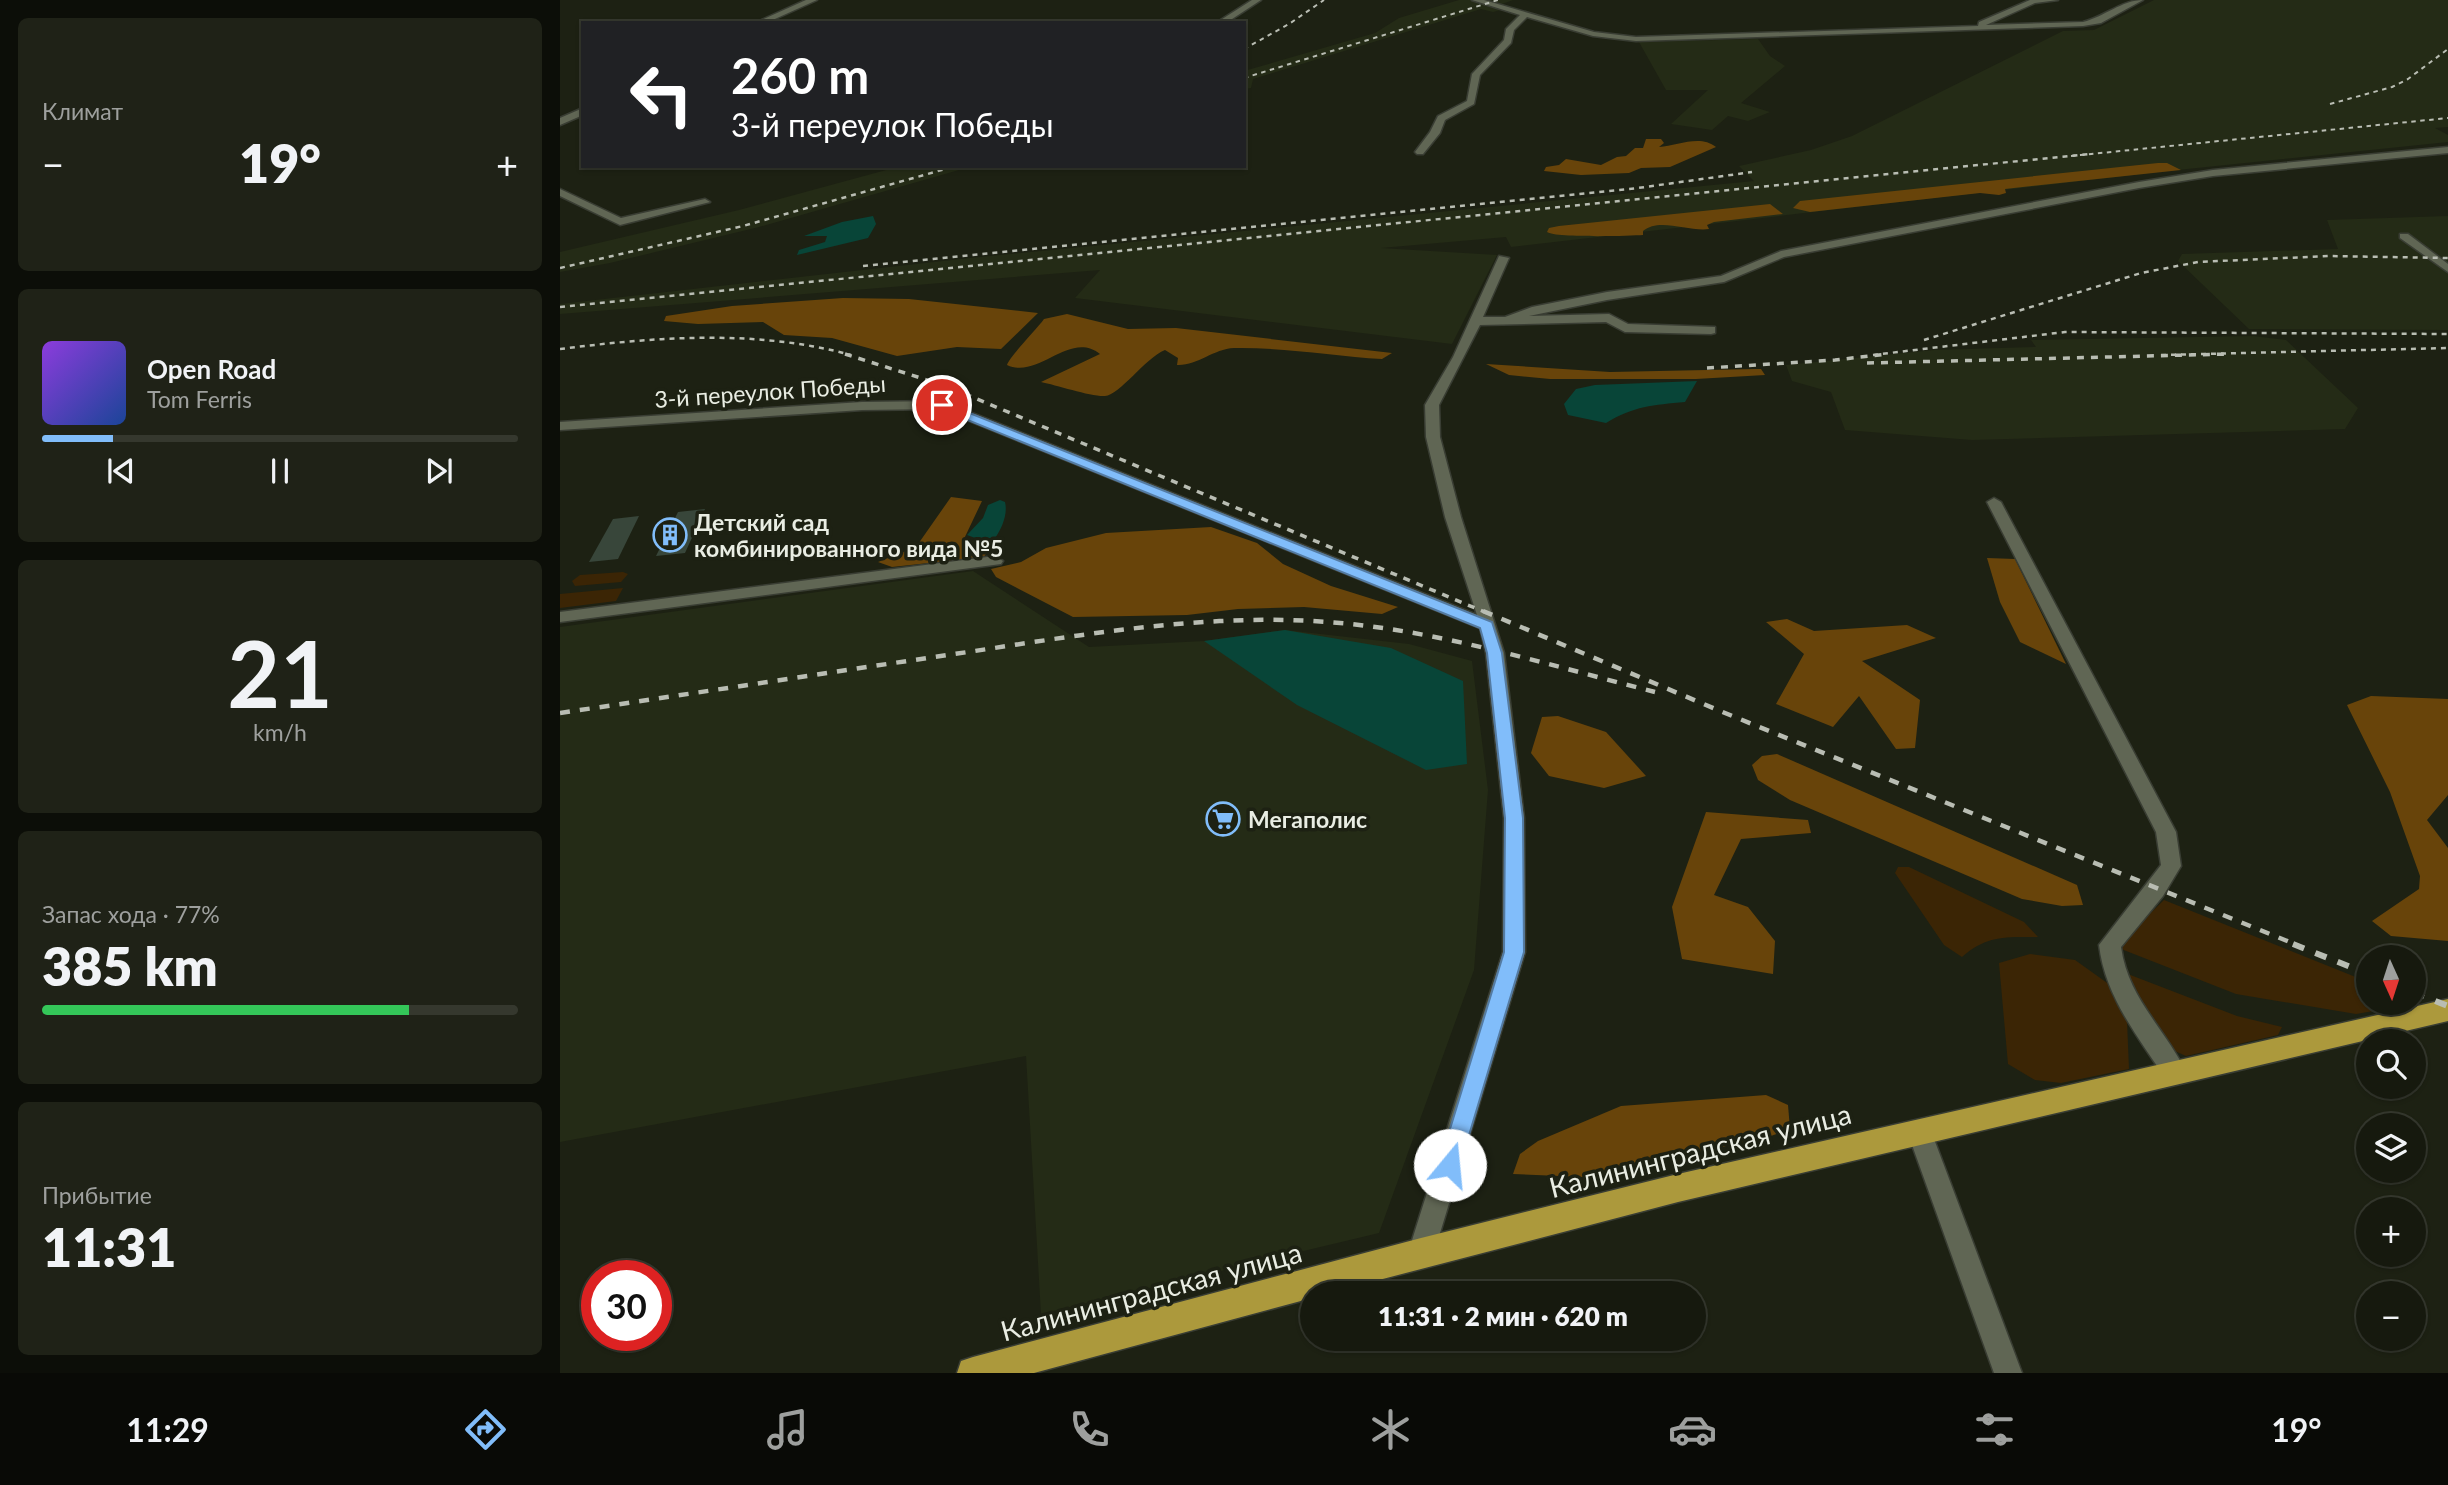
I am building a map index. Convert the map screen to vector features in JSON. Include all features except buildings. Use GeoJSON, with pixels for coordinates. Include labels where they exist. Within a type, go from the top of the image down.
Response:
{"type":"FeatureCollection","features":[{"type":"Feature","properties":{"kind":"highway","name":"Калининградская улица"},"geometry":{"type":"LineString","coordinates":[[973,1373],[1421,1253],[1678,1188],[2448,1010]]}},
{"type":"Feature","properties":{"kind":"street"},"geometry":{"type":"LineString","coordinates":[[764,21],[813,0]]}},
{"type":"Feature","properties":{"kind":"street"},"geometry":{"type":"LineString","coordinates":[[1223,21],[1257,0]]}},
{"type":"Feature","properties":{"kind":"street"},"geometry":{"type":"LineString","coordinates":[[1476,0],[1593,34],[1624,39],[2083,24],[2098,21],[2138,0]]}},
{"type":"Feature","properties":{"kind":"street"},"geometry":{"type":"LineString","coordinates":[[1982,28],[1982,24],[2034,1],[2054,0]]}},
{"type":"Feature","properties":{"kind":"street"},"geometry":{"type":"LineString","coordinates":[[1420,152],[1435,133],[1441,118],[1471,102],[1476,74],[1507,41],[1510,29],[1525,15]]}},
{"type":"Feature","properties":{"kind":"street"},"geometry":{"type":"LineString","coordinates":[[560,122],[581,112]]}},
{"type":"Feature","properties":{"kind":"street"},"geometry":{"type":"LineString","coordinates":[[1507,320],[1532,311],[1607,296],[1724,279],[1781,254],[2139,185],[2213,173],[2448,150]]}},
{"type":"Feature","properties":{"kind":"street"},"geometry":{"type":"LineString","coordinates":[[560,192],[620,222],[705,202]]}},
{"type":"Feature","properties":{"kind":"street"},"geometry":{"type":"LineString","coordinates":[[2404,236],[2448,269]]}},
{"type":"Feature","properties":{"kind":"street"},"geometry":{"type":"LineString","coordinates":[[1421,1253],[1514,952],[1514,818],[1495,653],[1453,517],[1433,437],[1432,405],[1476,321],[1503,258]]}},
{"type":"Feature","properties":{"kind":"street"},"geometry":{"type":"LineString","coordinates":[[1476,321],[1609,318],[1625,328],[1711,330]]}},
{"type":"Feature","properties":{"kind":"street","name":"3-й переулок Победы"},"geometry":{"type":"LineString","coordinates":[[560,426],[862,406],[942,405],[1487,625]]}},
{"type":"Feature","properties":{"kind":"street"},"geometry":{"type":"LineString","coordinates":[[1994,502],[2166,832],[2171,866],[2156,890],[2109,945],[2110,963],[2127,998],[2175,1074]]}},
{"type":"Feature","properties":{"kind":"street"},"geometry":{"type":"LineString","coordinates":[[560,617],[995,561]]}},
{"type":"Feature","properties":{"kind":"street"},"geometry":{"type":"LineString","coordinates":[[1919,1132],[2008,1373]]}},
{"type":"Feature","properties":{"kind":"shaded area"},"geometry":{"type":"Polygon","coordinates":[[[1459,0],[1513,0],[1502,4],[1511,7],[1493,12],[1481,9],[1253,79],[1251,88],[1246,89],[1246,70],[1375,33],[1399,18],[1459,0]]]}},
{"type":"Feature","properties":{"kind":"shaded area"},"geometry":{"type":"Polygon","coordinates":[[[2154,0],[2448,0],[2448,127],[2435,128],[2448,135],[2448,142],[2168,171],[1511,247],[1506,237],[1381,248],[1497,255],[1452,344],[1075,298],[1100,270],[560,314],[560,304],[970,258],[1754,181],[1739,166],[1811,150],[1852,136],[2063,31],[2094,30],[2154,0]]]}},
{"type":"Feature","properties":{"kind":"shaded area"},"geometry":{"type":"Polygon","coordinates":[[[1758,39],[1770,56],[1785,66],[1741,103],[1770,112],[1748,121],[1728,116],[1712,130],[1671,124],[1708,90],[1666,90],[1639,42],[1758,39]]]}},
{"type":"Feature","properties":{"kind":"shaded area"},"geometry":{"type":"Polygon","coordinates":[[[1646,139],[1661,139],[1664,143],[1659,147],[1703,141],[1716,147],[1670,167],[1641,168],[1629,173],[1581,175],[1544,171],[1546,167],[1559,165],[1566,159],[1601,165],[1617,157],[1626,156],[1635,148],[1643,148],[1646,139]]]}},
{"type":"Feature","properties":{"kind":"shaded area"},"geometry":{"type":"Polygon","coordinates":[[[2167,163],[2181,170],[2005,189],[2006,193],[1999,195],[1980,193],[1810,212],[1793,208],[1800,201],[2167,163]]]}},
{"type":"Feature","properties":{"kind":"shaded area"},"geometry":{"type":"Polygon","coordinates":[[[894,168],[966,168],[759,227],[610,263],[560,272],[560,252],[739,210],[894,168]]]}},
{"type":"Feature","properties":{"kind":"shaded area"},"geometry":{"type":"Polygon","coordinates":[[[1770,204],[1783,214],[1714,222],[1707,225],[1709,229],[1657,225],[1643,231],[1643,235],[1609,236],[1547,232],[1549,228],[1559,226],[1770,204]]]}},
{"type":"Feature","properties":{"kind":"shaded area"},"geometry":{"type":"Polygon","coordinates":[[[2448,216],[2448,330],[2249,329],[2178,261],[2182,254],[2338,249],[2327,220],[2448,216]]]}},
{"type":"Feature","properties":{"kind":"shaded area"},"geometry":{"type":"Polygon","coordinates":[[[843,298],[909,299],[1038,313],[1001,349],[957,347],[897,356],[832,338],[784,335],[763,322],[698,324],[664,321],[666,316],[732,306],[843,298]]]}},
{"type":"Feature","properties":{"kind":"shaded area"},"geometry":{"type":"Polygon","coordinates":[[[1067,314],[1128,329],[1176,328],[1392,353],[1382,359],[1234,348],[1177,365],[1178,358],[1165,350],[1149,360],[1118,390],[1105,396],[1041,382],[1100,354],[1088,348],[1065,351],[1031,366],[1019,368],[1007,365],[1044,319],[1067,314]]]}},
{"type":"Feature","properties":{"kind":"shaded area"},"geometry":{"type":"Polygon","coordinates":[[[2253,336],[2286,340],[2358,408],[2345,429],[1972,440],[1845,430],[1831,392],[1792,381],[1786,365],[1934,350],[2036,347],[2031,340],[2253,336]]]}},
{"type":"Feature","properties":{"kind":"shaded area"},"geometry":{"type":"Polygon","coordinates":[[[1486,364],[1610,372],[1761,369],[1765,375],[1696,379],[1550,379],[1509,375],[1486,364]]]}},
{"type":"Feature","properties":{"kind":"shaded area"},"geometry":{"type":"Polygon","coordinates":[[[951,497],[982,501],[963,541],[993,543],[984,557],[892,567],[878,562],[916,547],[951,497]]]}},
{"type":"Feature","properties":{"kind":"shaded area"},"geometry":{"type":"Polygon","coordinates":[[[1211,527],[1257,543],[1283,564],[1331,586],[1398,607],[1382,614],[1304,607],[1238,609],[1187,615],[1073,617],[996,577],[991,569],[1021,562],[1046,548],[1106,533],[1211,527]]]}},
{"type":"Feature","properties":{"kind":"shaded area"},"geometry":{"type":"Polygon","coordinates":[[[1987,558],[2015,559],[2066,664],[2020,642],[2000,602],[1987,558]]]}},
{"type":"Feature","properties":{"kind":"shaded area"},"geometry":{"type":"Polygon","coordinates":[[[973,571],[1089,647],[1204,641],[1285,630],[1409,644],[1472,661],[1488,790],[1474,970],[1379,1233],[1041,1314],[1026,1056],[560,1142],[560,627],[973,571]]]}},
{"type":"Feature","properties":{"kind":"shaded area"},"geometry":{"type":"Polygon","coordinates":[[[623,572],[628,574],[621,582],[575,586],[572,581],[580,575],[623,572]]]}},
{"type":"Feature","properties":{"kind":"shaded area"},"geometry":{"type":"Polygon","coordinates":[[[623,588],[616,601],[560,608],[560,594],[623,588]]]}},
{"type":"Feature","properties":{"kind":"shaded area"},"geometry":{"type":"Polygon","coordinates":[[[1787,619],[1814,631],[1907,625],[1936,638],[1862,661],[1920,700],[1915,748],[1896,749],[1859,696],[1833,727],[1776,704],[1804,654],[1766,622],[1787,619]]]}},
{"type":"Feature","properties":{"kind":"shaded area"},"geometry":{"type":"Polygon","coordinates":[[[2371,696],[2448,699],[2448,795],[2427,820],[2448,848],[2448,941],[2391,936],[2372,921],[2419,889],[2420,876],[2390,792],[2347,705],[2371,696]]]}},
{"type":"Feature","properties":{"kind":"shaded area"},"geometry":{"type":"Polygon","coordinates":[[[1558,716],[1606,732],[1646,776],[1604,788],[1549,776],[1531,753],[1542,717],[1558,716]]]}},
{"type":"Feature","properties":{"kind":"shaded area"},"geometry":{"type":"Polygon","coordinates":[[[1777,754],[2077,885],[2083,905],[2062,906],[2022,899],[1790,800],[1758,780],[1752,765],[1762,756],[1777,754]]]}},
{"type":"Feature","properties":{"kind":"shaded area"},"geometry":{"type":"Polygon","coordinates":[[[1706,812],[1808,820],[1811,833],[1741,839],[1714,895],[1748,907],[1775,941],[1773,974],[1682,959],[1672,907],[1706,812]]]}},
{"type":"Feature","properties":{"kind":"shaded area"},"geometry":{"type":"Polygon","coordinates":[[[1898,867],[1909,867],[2024,922],[2038,937],[1988,941],[1962,957],[1944,945],[1895,873],[1898,867]]]}},
{"type":"Feature","properties":{"kind":"shaded area"},"geometry":{"type":"Polygon","coordinates":[[[2164,900],[2356,977],[2356,1014],[2236,994],[2116,947],[2164,900]]]}},
{"type":"Feature","properties":{"kind":"shaded area"},"geometry":{"type":"Polygon","coordinates":[[[2030,954],[2075,960],[2110,985],[2127,1021],[2129,1069],[2061,1083],[2035,1080],[2008,1064],[1999,963],[2030,954]]]}},
{"type":"Feature","properties":{"kind":"shaded area"},"geometry":{"type":"Polygon","coordinates":[[[2120,971],[2237,1016],[2282,1027],[2278,1035],[2186,1056],[2168,1048],[2120,971]]]}},
{"type":"Feature","properties":{"kind":"shaded area"},"geometry":{"type":"Polygon","coordinates":[[[1766,1095],[1788,1105],[1790,1129],[1768,1137],[1583,1177],[1513,1174],[1520,1154],[1538,1141],[1621,1106],[1766,1095]]]}},
{"type":"Feature","properties":{"kind":"water"},"geometry":{"type":"Polygon","coordinates":[[[873,216],[876,224],[868,238],[797,255],[799,250],[825,242],[827,236],[804,236],[842,222],[873,216]]]}},
{"type":"Feature","properties":{"kind":"water"},"geometry":{"type":"Polygon","coordinates":[[[1697,381],[1685,402],[1653,405],[1606,423],[1568,415],[1564,404],[1576,389],[1595,385],[1697,381]]]}},
{"type":"Feature","properties":{"kind":"water"},"geometry":{"type":"Polygon","coordinates":[[[1000,500],[1005,502],[1006,511],[995,538],[978,539],[967,535],[983,518],[988,505],[1000,500]]]}},
{"type":"Feature","properties":{"kind":"water"},"geometry":{"type":"Polygon","coordinates":[[[1285,630],[1391,648],[1463,681],[1467,764],[1426,770],[1297,705],[1204,641],[1285,630]]]}},
{"type":"Feature","properties":{"kind":"railway"},"geometry":{"type":"LineString","coordinates":[[1246,48],[1289,24],[1324,0]]}},
{"type":"Feature","properties":{"kind":"railway"},"geometry":{"type":"LineString","coordinates":[[1246,77],[1498,0]]}},
{"type":"Feature","properties":{"kind":"railway"},"geometry":{"type":"LineString","coordinates":[[2330,104],[2392,87],[2408,79],[2448,49]]}},
{"type":"Feature","properties":{"kind":"railway"},"geometry":{"type":"LineString","coordinates":[[2071,156],[2448,118]]}},
{"type":"Feature","properties":{"kind":"railway"},"geometry":{"type":"LineString","coordinates":[[560,307],[2089,154]]}},
{"type":"Feature","properties":{"kind":"railway"},"geometry":{"type":"LineString","coordinates":[[560,268],[743,226],[949,168]]}},
{"type":"Feature","properties":{"kind":"railway"},"geometry":{"type":"LineString","coordinates":[[863,266],[1638,188],[1752,172]]}},
{"type":"Feature","properties":{"kind":"railway"},"geometry":{"type":"LineString","coordinates":[[1924,340],[2141,273],[2198,262],[2328,256],[2448,258]]}},
{"type":"Feature","properties":{"kind":"railway"},"geometry":{"type":"LineString","coordinates":[[1873,355],[2065,332],[2448,334]]}},
{"type":"Feature","properties":{"kind":"railway"},"geometry":{"type":"LineString","coordinates":[[560,349],[633,341],[706,338],[779,341],[851,355]]}},
{"type":"Feature","properties":{"kind":"railway"},"geometry":{"type":"LineString","coordinates":[[2161,355],[2448,348]]}},
{"type":"Feature","properties":{"kind":"railway"},"geometry":{"type":"LineString","coordinates":[[845,354],[946,386],[1487,613]]}},
{"type":"Feature","properties":{"kind":"railway"},"geometry":{"type":"LineString","coordinates":[[1707,368],[1887,354]]}},
{"type":"Feature","properties":{"kind":"railway"},"geometry":{"type":"LineString","coordinates":[[1867,363],[2229,354]]}},
{"type":"Feature","properties":{"kind":"railway"},"geometry":{"type":"LineString","coordinates":[[1483,611],[1725,713],[2297,945]]}},
{"type":"Feature","properties":{"kind":"railway"},"geometry":{"type":"LineString","coordinates":[[560,713],[1102,632],[1237,620],[1328,622],[1411,633],[1493,650],[1655,692]]}},
{"type":"Feature","properties":{"kind":"railway"},"geometry":{"type":"LineString","coordinates":[[2293,944],[2356,969]]}},
{"type":"Feature","properties":{"kind":"railway"},"geometry":{"type":"LineString","coordinates":[[2426,997],[2448,1006]]}},
{"type":"Feature","properties":{"kind":"place","name":"Детский сад комбинированного вида №5"},"geometry":{"type":"Point","coordinates":[670,535]}},
{"type":"Feature","properties":{"kind":"place","name":"Мегаполис"},"geometry":{"type":"Point","coordinates":[1223,819]}},
{"type":"Feature","properties":{"kind":"route"},"geometry":{"type":"LineString","coordinates":[[942,405],[1487,625],[1495,653],[1514,818],[1514,952],[1450,1165]]}}]}
